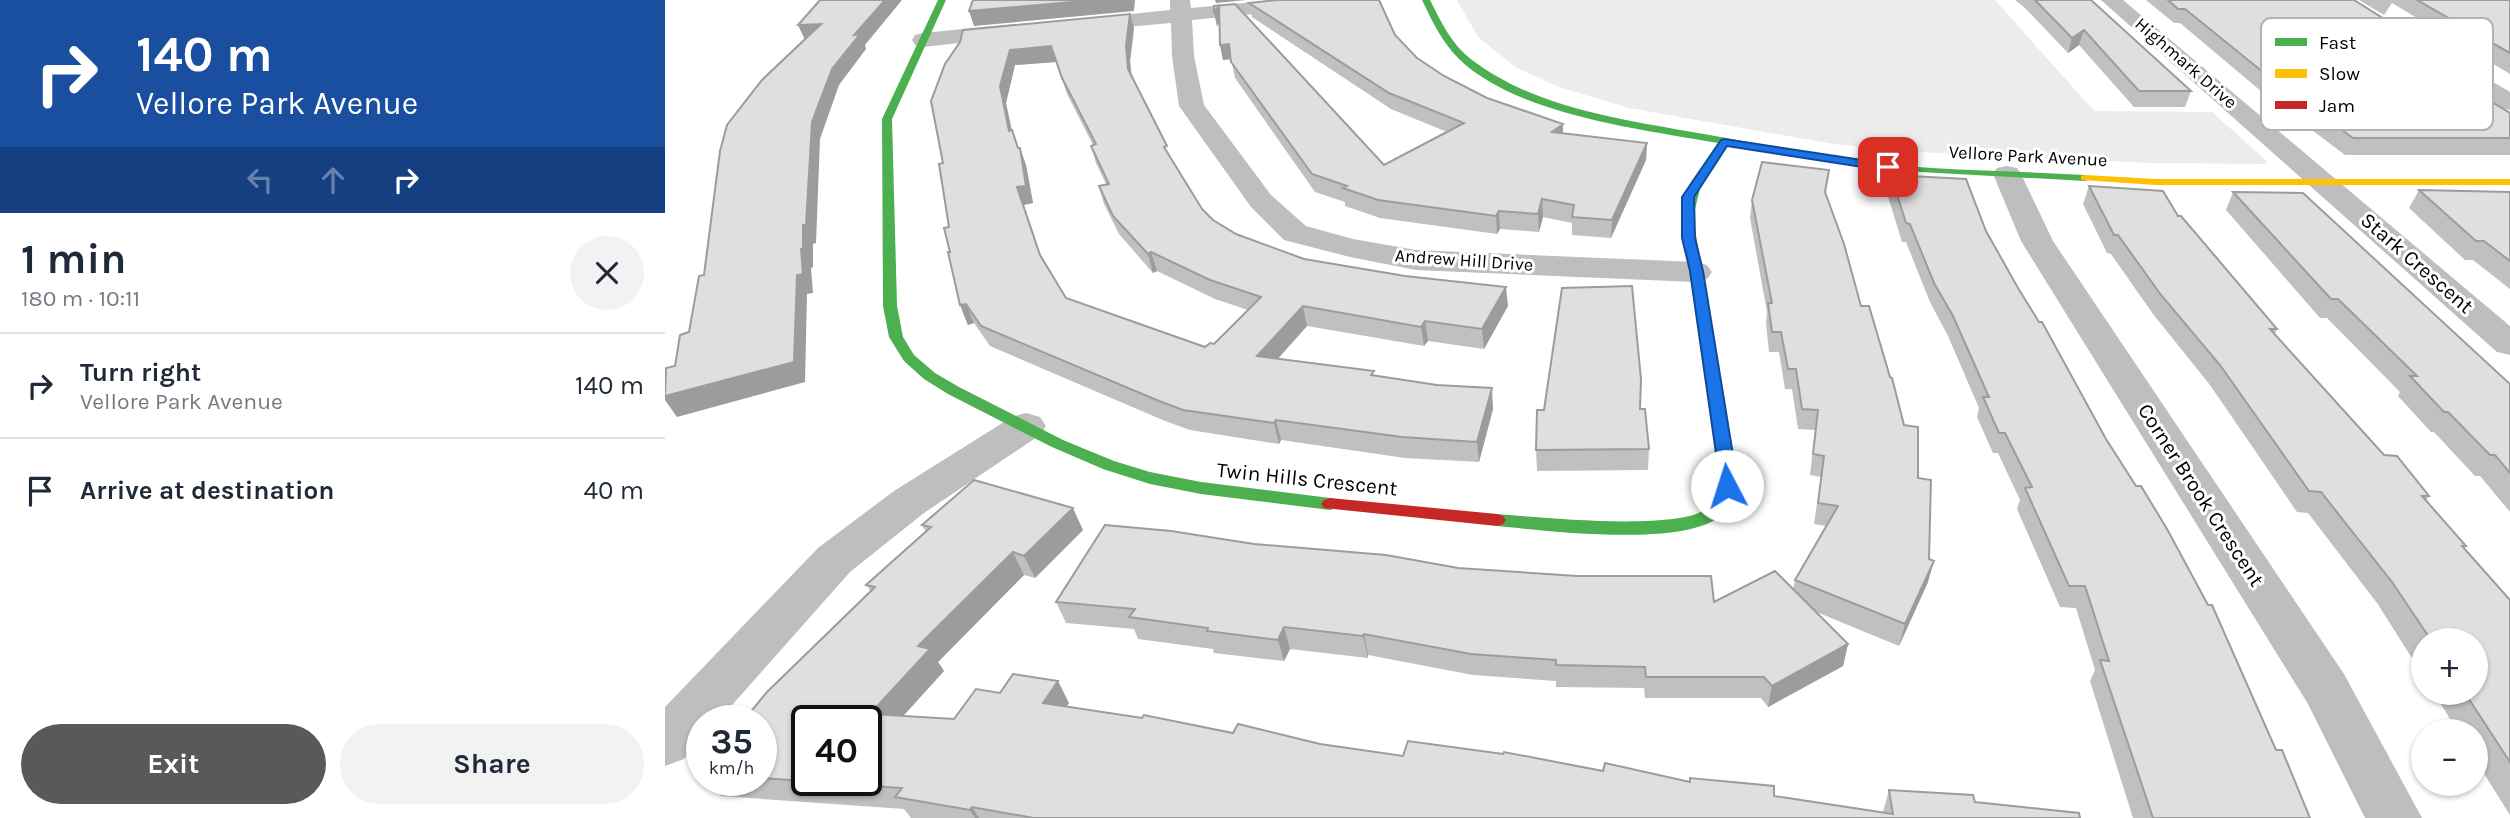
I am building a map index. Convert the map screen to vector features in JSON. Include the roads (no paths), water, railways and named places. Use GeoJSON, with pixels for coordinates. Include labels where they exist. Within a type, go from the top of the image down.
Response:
{"type":"FeatureCollection","features":[{"type":"Feature","properties":{"kind":"street","name":"Twin Hills Crescent"},"geometry":{"type":"LineString","coordinates":[[942,0],[887,118],[890,306],[894,331],[900,346],[914,363],[937,381],[1026,426],[1126,471],[1198,488],[1549,526],[1686,523],[1704,519],[1720,503],[1727,486],[1727,467],[1696,271],[1688,238],[1688,197],[1699,176],[1724,142]]}},
{"type":"Feature","properties":{"kind":"street"},"geometry":{"type":"LineString","coordinates":[[1057,27],[1181,7],[1337,0]]}},
{"type":"Feature","properties":{"kind":"street","name":"Vellore Park Avenue"},"geometry":{"type":"LineString","coordinates":[[1426,0],[1446,40],[1458,53],[1500,82],[1542,100],[1596,117],[1724,142],[1874,166],[2007,174],[2156,181],[2510,182]]}},
{"type":"Feature","properties":{"kind":"street","name":"Highmark Drive"},"geometry":{"type":"LineString","coordinates":[[2112,0],[2261,129]]}},
{"type":"Feature","properties":{"kind":"street"},"geometry":{"type":"LineString","coordinates":[[2340,0],[2370,18]]}},
{"type":"Feature","properties":{"kind":"street","name":"Andrew Hill Drive"},"geometry":{"type":"LineString","coordinates":[[1181,7],[1183,56],[1192,106],[1261,201],[1295,233],[1350,248],[1416,260],[1696,271]]}},
{"type":"Feature","properties":{"kind":"street"},"geometry":{"type":"LineString","coordinates":[[923,40],[1030,30]]}},
{"type":"Feature","properties":{"kind":"street"},"geometry":{"type":"LineString","coordinates":[[2493,93],[2510,103]]}},
{"type":"Feature","properties":{"kind":"street","name":"Highmark Drive"},"geometry":{"type":"LineString","coordinates":[[2263,130],[2323,182]]}},
{"type":"Feature","properties":{"kind":"street","name":"Corner Brook Crescent"},"geometry":{"type":"LineString","coordinates":[[2007,174],[2037,241],[2326,688],[2394,818]]}},
{"type":"Feature","properties":{"kind":"street","name":"Stark Crescent"},"geometry":{"type":"LineString","coordinates":[[2323,182],[2510,344]]}},
{"type":"Feature","properties":{"kind":"street"},"geometry":{"type":"LineString","coordinates":[[665,743],[834,560],[909,502],[1026,426]]}}]}
